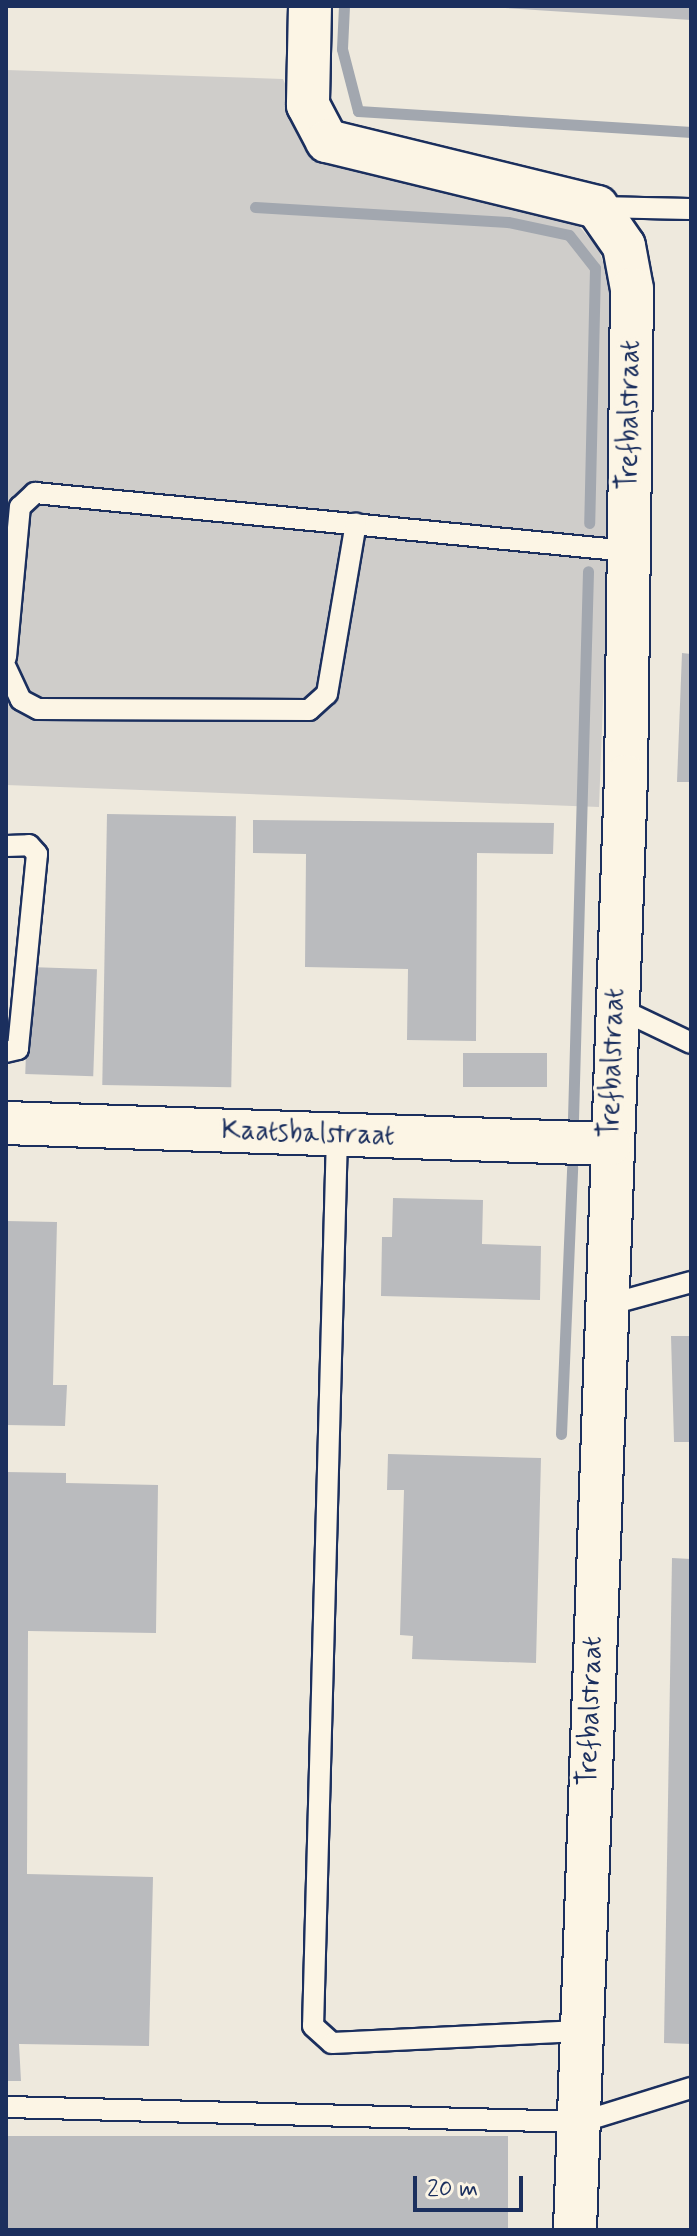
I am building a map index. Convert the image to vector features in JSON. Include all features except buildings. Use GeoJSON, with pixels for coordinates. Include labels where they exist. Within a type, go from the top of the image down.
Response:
{"type":"FeatureCollection","features":[{"type":"Feature","properties":{"kind":"street"},"geometry":{"type":"LineString","coordinates":[[310,6],[308,105],[314,122],[333,145],[597,207]]}},
{"type":"Feature","properties":{"kind":"street","name":"Trefbalstraat"},"geometry":{"type":"LineString","coordinates":[[575,2230],[581,2122],[580,2031],[604,1306],[626,776],[632,289],[624,246],[597,207]]}},
{"type":"Feature","properties":{"kind":"street","name":"Kaatsbalstraat"},"geometry":{"type":"LineString","coordinates":[[6,1123],[610,1144]]}},
{"type":"Feature","properties":{"kind":"lane"},"geometry":{"type":"LineString","coordinates":[[597,207],[691,209]]}},
{"type":"Feature","properties":{"kind":"lane"},"geometry":{"type":"LineString","coordinates":[[6,657],[20,507],[30,495],[356,523],[628,551]]}},
{"type":"Feature","properties":{"kind":"lane"},"geometry":{"type":"LineString","coordinates":[[6,668],[21,700],[38,709],[309,710],[327,694],[356,523]]}},
{"type":"Feature","properties":{"kind":"lane"},"geometry":{"type":"LineString","coordinates":[[6,846],[29,845],[37,854],[18,1049],[6,1052]]}},
{"type":"Feature","properties":{"kind":"lane"},"geometry":{"type":"LineString","coordinates":[[616,1007],[691,1043]]}},
{"type":"Feature","properties":{"kind":"lane"},"geometry":{"type":"LineString","coordinates":[[337,1135],[313,2026],[332,2043],[580,2031]]}},
{"type":"Feature","properties":{"kind":"lane"},"geometry":{"type":"LineString","coordinates":[[604,1306],[691,1282]]}},
{"type":"Feature","properties":{"kind":"lane"},"geometry":{"type":"LineString","coordinates":[[6,2107],[581,2122],[691,2088]]}},
{"type":"Feature","properties":{"kind":"shaded area"},"geometry":{"type":"Polygon","coordinates":[[[6,70],[283,79],[307,136],[340,167],[537,203],[578,225],[598,248],[618,304],[599,807],[6,785],[6,70]]]}},
{"type":"Feature","properties":{"kind":"waterway"},"geometry":{"type":"LineString","coordinates":[[344,6],[342,49],[358,111],[691,132]]}},
{"type":"Feature","properties":{"kind":"waterway"},"geometry":{"type":"LineString","coordinates":[[255,207],[508,222],[569,235],[595,268],[589,523]]}},
{"type":"Feature","properties":{"kind":"waterway"},"geometry":{"type":"LineString","coordinates":[[573,1119],[588,571]]}},
{"type":"Feature","properties":{"kind":"waterway"},"geometry":{"type":"LineString","coordinates":[[561,1434],[572,1167]]}}]}
